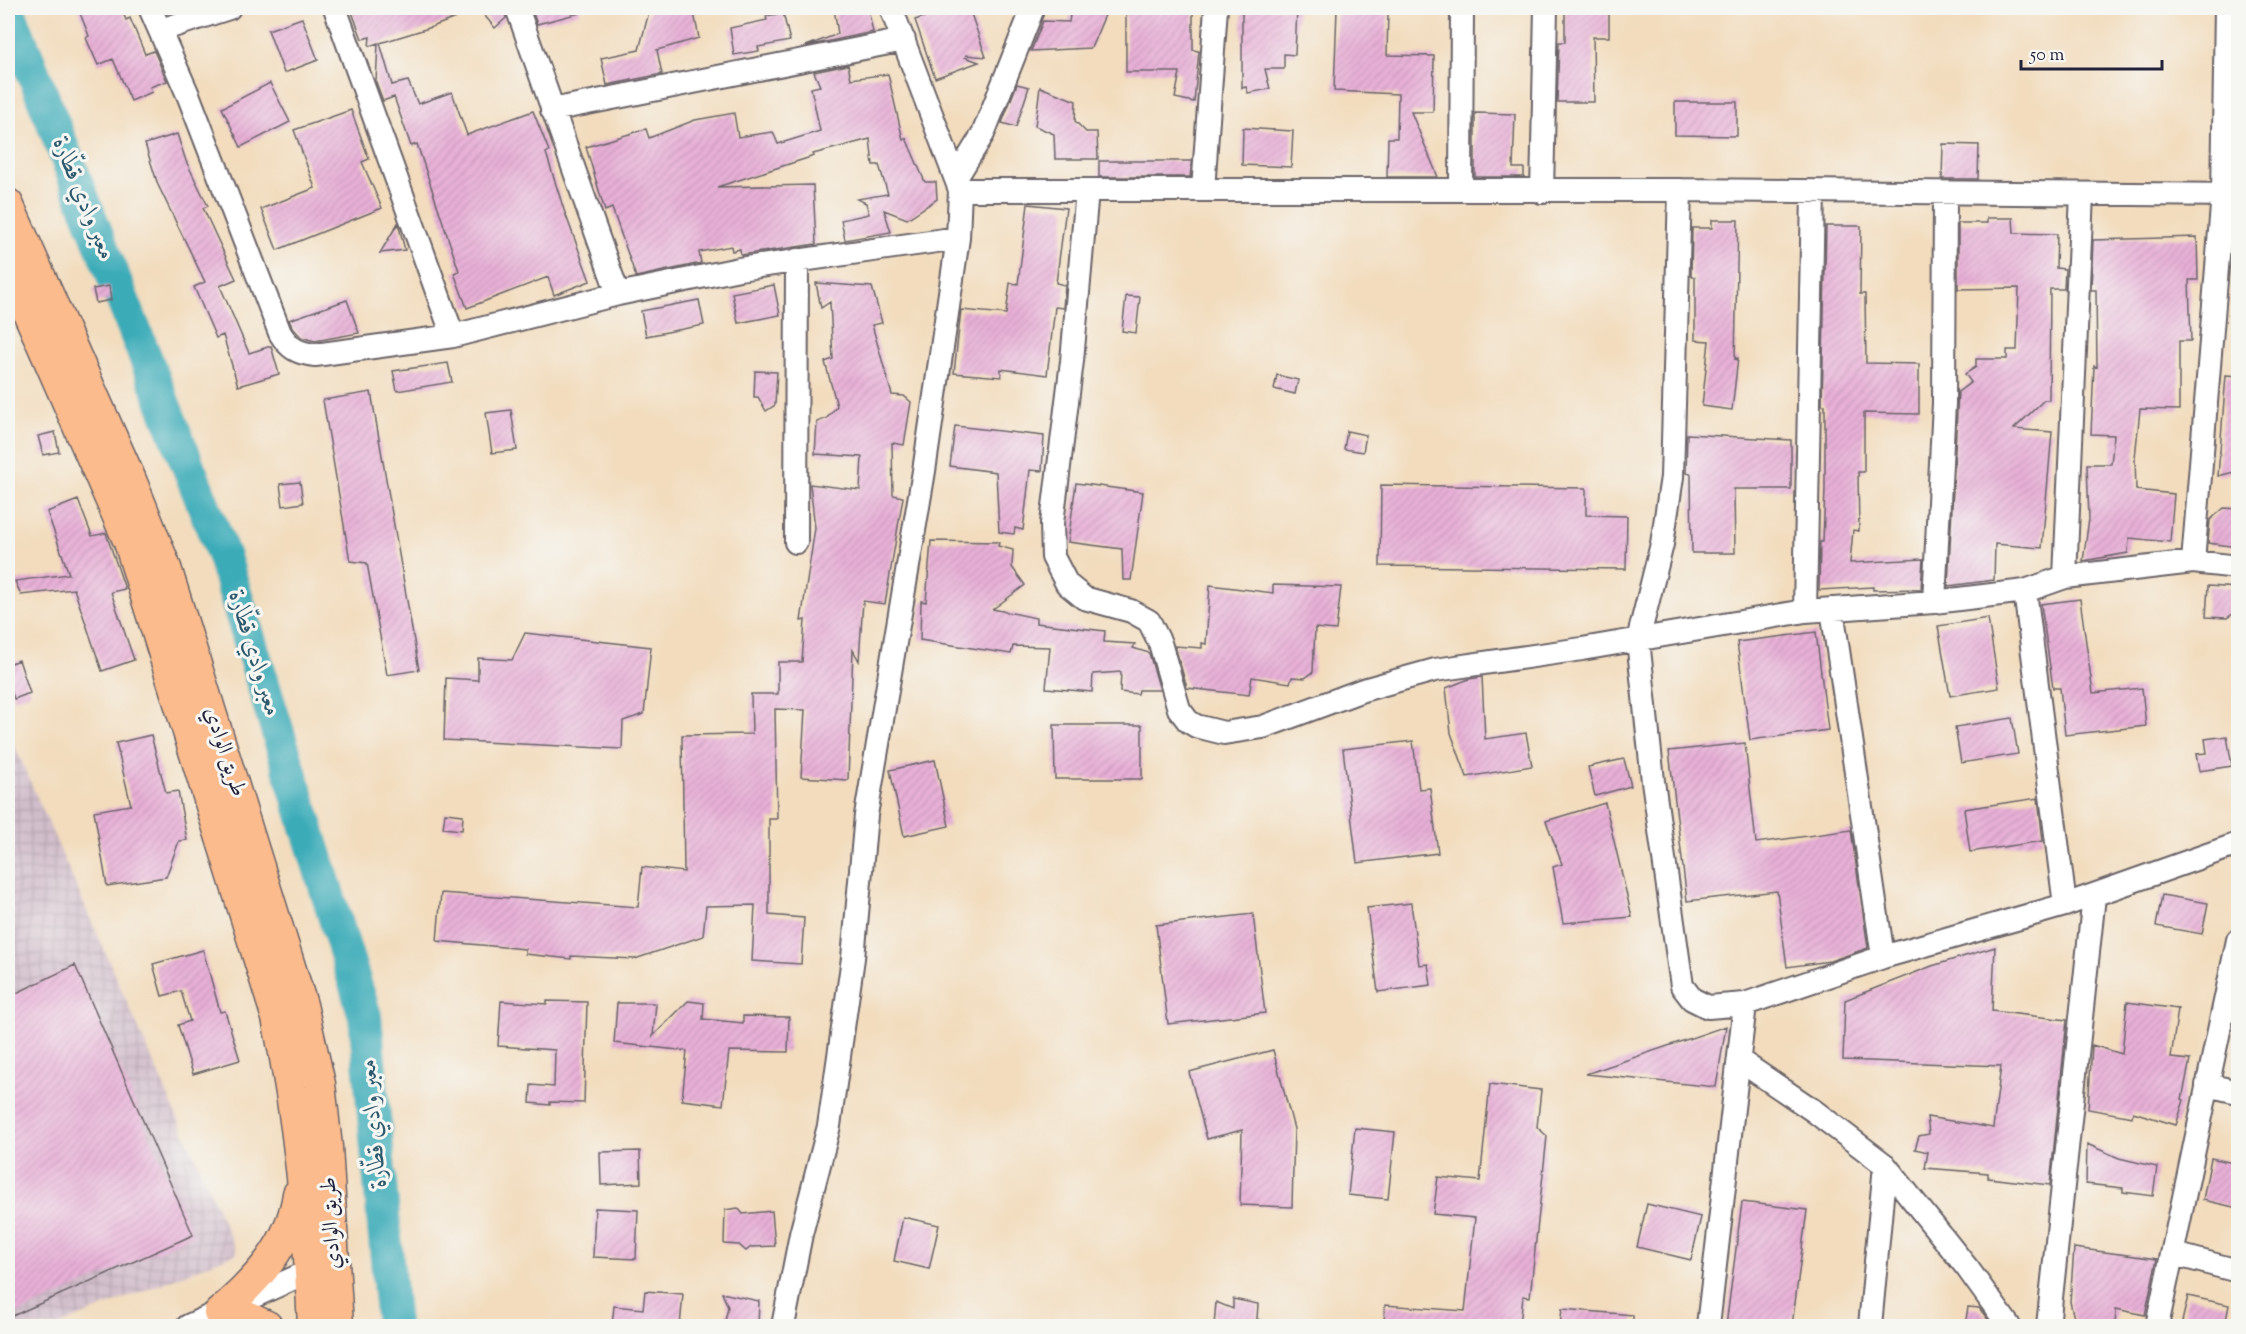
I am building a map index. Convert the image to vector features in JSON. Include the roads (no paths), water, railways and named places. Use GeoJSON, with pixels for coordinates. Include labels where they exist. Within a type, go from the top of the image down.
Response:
{"type":"FeatureCollection","features":[{"type":"Feature","properties":{"kind":"main road","name":"طريق الوادي"},"geometry":{"type":"LineString","coordinates":[[8,207],[116,478],[143,580],[278,1018],[292,1086],[302,1169],[338,1326]]}},
{"type":"Feature","properties":{"kind":"main road","name":"طريق الوادي"},"geometry":{"type":"LineString","coordinates":[[8,267],[170,579],[302,1005],[320,1084],[327,1147],[323,1265],[313,1326]]}},
{"type":"Feature","properties":{"kind":"main road"},"geometry":{"type":"LineString","coordinates":[[219,1313],[247,1289],[280,1246],[298,1199],[302,1169]]}},
{"type":"Feature","properties":{"kind":"main road"},"geometry":{"type":"LineString","coordinates":[[219,1313],[245,1316],[267,1326]]}},
{"type":"Feature","properties":{"kind":"street"},"geometry":{"type":"LineString","coordinates":[[150,8],[161,30],[285,343],[301,354],[315,355],[453,336],[618,294],[796,260],[958,238]]}},
{"type":"Feature","properties":{"kind":"street"},"geometry":{"type":"LineString","coordinates":[[161,30],[229,8]]}},
{"type":"Feature","properties":{"kind":"street"},"geometry":{"type":"LineString","coordinates":[[335,8],[453,336]]}},
{"type":"Feature","properties":{"kind":"street"},"geometry":{"type":"LineString","coordinates":[[517,8],[618,294]]}},
{"type":"Feature","properties":{"kind":"street"},"geometry":{"type":"LineString","coordinates":[[783,1326],[801,1234],[829,1126],[853,958],[866,814],[924,471],[958,238],[958,184],[891,8]]}},
{"type":"Feature","properties":{"kind":"street"},"geometry":{"type":"LineString","coordinates":[[958,184],[983,134],[1034,8]]}},
{"type":"Feature","properties":{"kind":"street"},"geometry":{"type":"LineString","coordinates":[[1203,190],[1216,8]]}},
{"type":"Feature","properties":{"kind":"street"},"geometry":{"type":"LineString","coordinates":[[1461,189],[1462,8]]}},
{"type":"Feature","properties":{"kind":"street"},"geometry":{"type":"LineString","coordinates":[[1542,192],[1546,8]]}},
{"type":"Feature","properties":{"kind":"street"},"geometry":{"type":"LineString","coordinates":[[2193,562],[2231,194],[2226,8]]}},
{"type":"Feature","properties":{"kind":"street"},"geometry":{"type":"LineString","coordinates":[[552,110],[904,40]]}},
{"type":"Feature","properties":{"kind":"street"},"geometry":{"type":"LineString","coordinates":[[958,184],[1087,190],[1461,189],[1542,192],[1680,190],[1945,194],[2231,194]]}},
{"type":"Feature","properties":{"kind":"street"},"geometry":{"type":"LineString","coordinates":[[1087,190],[1072,361],[1052,523],[1053,557],[1067,584],[1084,598],[1131,611],[1149,621],[1160,643],[1179,709],[1188,721],[1224,733],[1263,727],[1363,690],[1435,670],[1638,640],[1805,611],[1934,602],[2025,591],[2065,577],[2193,562],[2238,567]]}},
{"type":"Feature","properties":{"kind":"street"},"geometry":{"type":"LineString","coordinates":[[1680,190],[1672,477],[1662,544],[1638,640],[1654,792],[1682,986],[1692,999],[1708,1007],[1745,1004],[1883,957],[2094,896],[2238,844]]}},
{"type":"Feature","properties":{"kind":"street"},"geometry":{"type":"LineString","coordinates":[[1805,611],[1813,192]]}},
{"type":"Feature","properties":{"kind":"street"},"geometry":{"type":"LineString","coordinates":[[1934,602],[1944,403],[1945,194]]}},
{"type":"Feature","properties":{"kind":"street"},"geometry":{"type":"LineString","coordinates":[[2065,577],[2082,194]]}},
{"type":"Feature","properties":{"kind":"street"},"geometry":{"type":"LineString","coordinates":[[796,260],[796,542]]}},
{"type":"Feature","properties":{"kind":"street"},"geometry":{"type":"LineString","coordinates":[[2025,591],[2065,905]]}},
{"type":"Feature","properties":{"kind":"street"},"geometry":{"type":"LineString","coordinates":[[1832,609],[1883,957]]}},
{"type":"Feature","properties":{"kind":"street"},"geometry":{"type":"LineString","coordinates":[[2048,1326],[2094,896]]}},
{"type":"Feature","properties":{"kind":"street"},"geometry":{"type":"LineString","coordinates":[[2157,1326],[2174,1254],[2238,940]]}},
{"type":"Feature","properties":{"kind":"street"},"geometry":{"type":"LineString","coordinates":[[1708,1326],[1745,1004]]}},
{"type":"Feature","properties":{"kind":"street"},"geometry":{"type":"LineString","coordinates":[[1739,1060],[1814,1111],[1885,1166],[1968,1269],[2009,1326]]}},
{"type":"Feature","properties":{"kind":"street"},"geometry":{"type":"LineString","coordinates":[[2207,1085],[2238,1092]]}},
{"type":"Feature","properties":{"kind":"street"},"geometry":{"type":"LineString","coordinates":[[1870,1326],[1885,1166]]}},
{"type":"Feature","properties":{"kind":"street"},"geometry":{"type":"LineString","coordinates":[[2174,1254],[2238,1271]]}},
{"type":"Feature","properties":{"kind":"street"},"geometry":{"type":"LineString","coordinates":[[188,1326],[323,1265]]}},
{"type":"Feature","properties":{"kind":"waterway","name":"معبر وادي قطّارة"},"geometry":{"type":"LineString","coordinates":[[8,9],[224,557],[365,1016],[393,1326]]}}]}
